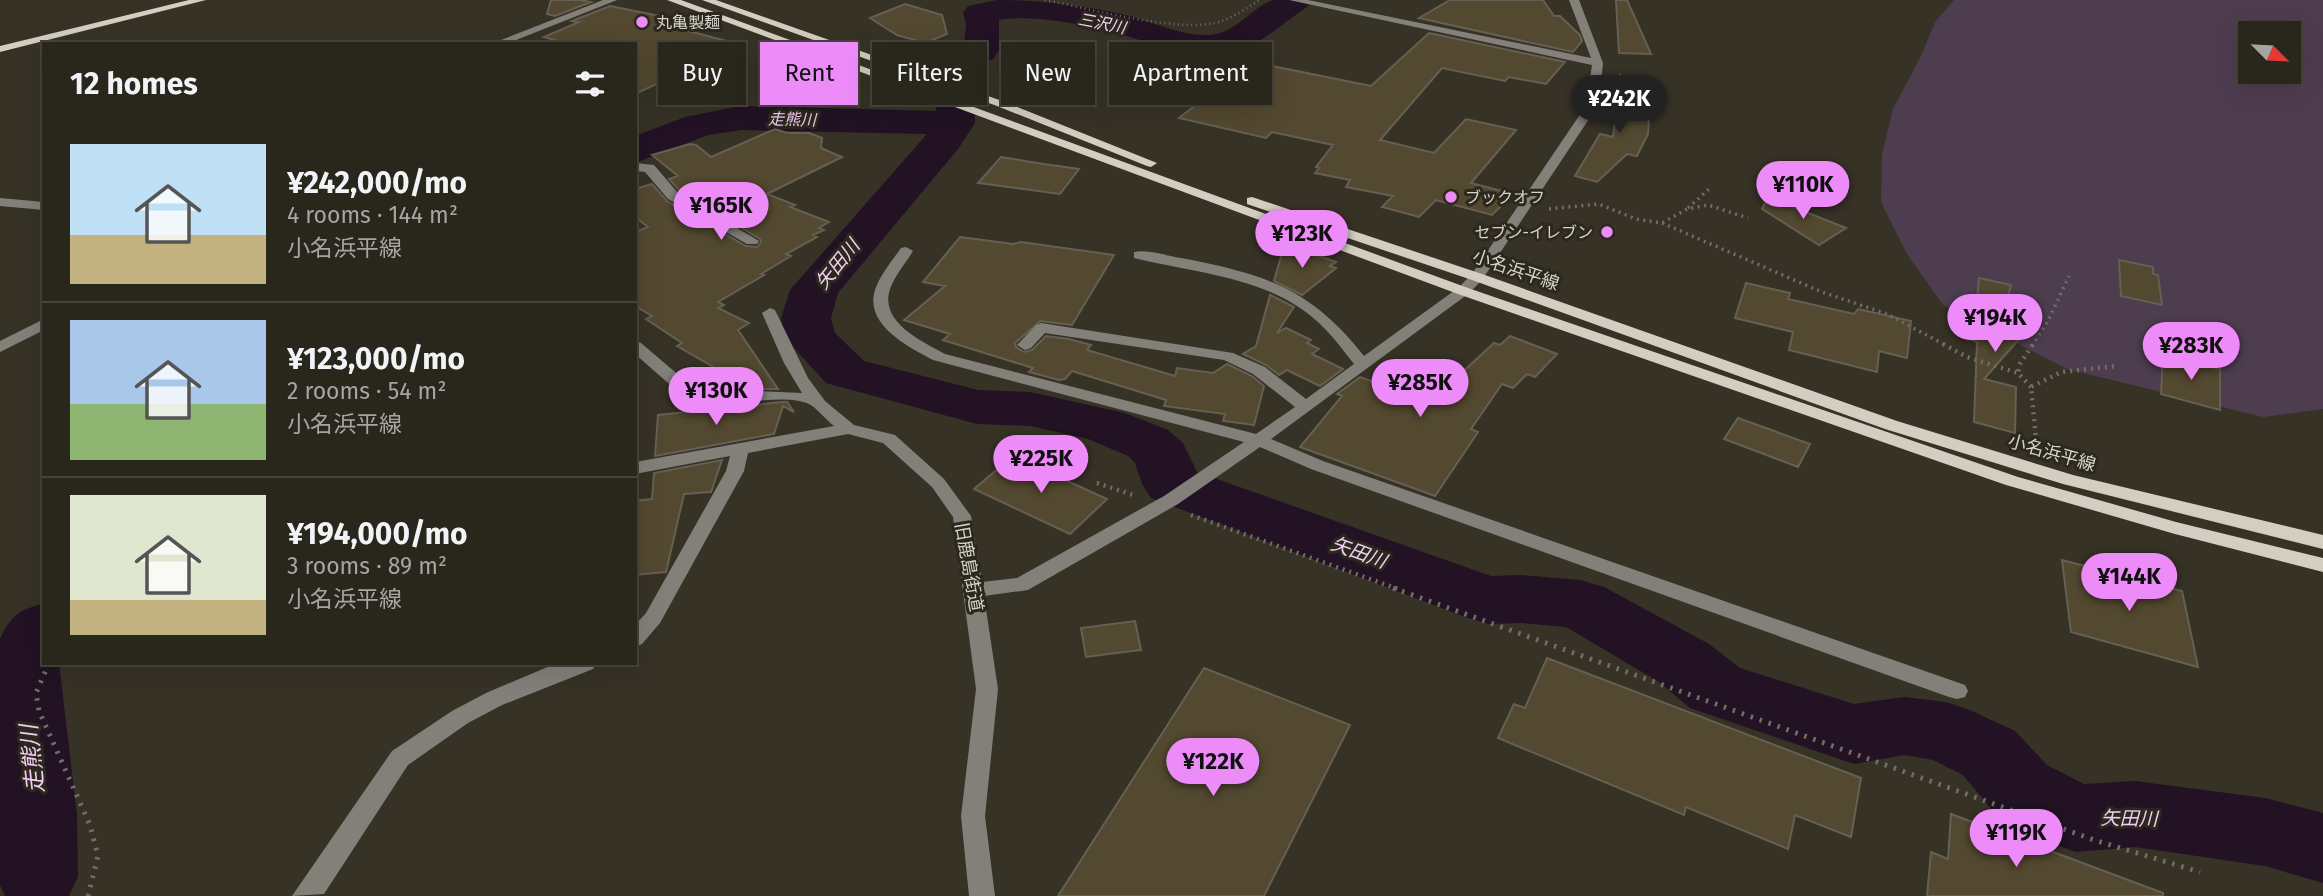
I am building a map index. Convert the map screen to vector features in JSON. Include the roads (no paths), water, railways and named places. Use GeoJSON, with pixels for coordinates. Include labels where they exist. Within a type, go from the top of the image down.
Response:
{"type":"FeatureCollection","features":[{"type":"Feature","properties":{"kind":"main road"},"geometry":{"type":"LineString","coordinates":[[0,49],[201,0]]}},
{"type":"Feature","properties":{"kind":"main road","name":"小名浜平線"},"geometry":{"type":"LineString","coordinates":[[672,0],[922,92],[995,110],[1477,277],[1891,425],[2039,470],[2323,542]]}},
{"type":"Feature","properties":{"kind":"main road","name":"小名浜平線"},"geometry":{"type":"LineString","coordinates":[[707,0],[944,84],[995,110],[1463,292],[2012,481],[2323,565]]}},
{"type":"Feature","properties":{"kind":"street"},"geometry":{"type":"LineString","coordinates":[[501,42],[612,0]]}},
{"type":"Feature","properties":{"kind":"street"},"geometry":{"type":"LineString","coordinates":[[1294,0],[1598,63]]}},
{"type":"Feature","properties":{"kind":"street"},"geometry":{"type":"LineString","coordinates":[[975,590],[1021,585],[1167,502],[1305,407],[1463,292],[1477,277],[1587,113],[1594,92],[1598,63],[1574,0]]}},
{"type":"Feature","properties":{"kind":"street"},"geometry":{"type":"LineString","coordinates":[[637,167],[649,168],[673,196],[752,241]]}},
{"type":"Feature","properties":{"kind":"street"},"geometry":{"type":"LineString","coordinates":[[0,202],[42,206]]}},
{"type":"Feature","properties":{"kind":"street"},"geometry":{"type":"LineString","coordinates":[[906,251],[883,290],[880,308],[885,319],[930,352],[965,366],[1251,445],[1330,470],[1957,691]]}},
{"type":"Feature","properties":{"kind":"street"},"geometry":{"type":"LineString","coordinates":[[1139,255],[1238,276],[1296,298],[1324,319],[1362,364]]}},
{"type":"Feature","properties":{"kind":"street"},"geometry":{"type":"LineString","coordinates":[[770,313],[803,387],[828,415],[848,429]]}},
{"type":"Feature","properties":{"kind":"street"},"geometry":{"type":"LineString","coordinates":[[0,347],[42,325]]}},
{"type":"Feature","properties":{"kind":"street"},"geometry":{"type":"LineString","coordinates":[[1025,345],[1041,328],[1227,356],[1246,362],[1271,377],[1305,407]]}},
{"type":"Feature","properties":{"kind":"street"},"geometry":{"type":"LineString","coordinates":[[637,348],[698,400],[763,395],[815,400]]}},
{"type":"Feature","properties":{"kind":"street","name":"旧鹿島街道"},"geometry":{"type":"LineString","coordinates":[[637,468],[848,429],[889,439],[938,483],[962,516],[975,590],[987,689],[973,816],[982,896]]}},
{"type":"Feature","properties":{"kind":"street"},"geometry":{"type":"LineString","coordinates":[[637,637],[653,618],[735,471],[740,450]]}},
{"type":"Feature","properties":{"kind":"street"},"geometry":{"type":"LineString","coordinates":[[305,896],[315,887],[400,758],[494,699],[579,665]]}},
{"type":"Feature","properties":{"kind":"waterway","name":"三沢川"},"geometry":{"type":"LineString","coordinates":[[954,123],[956,70],[969,56],[981,50],[983,24],[980,13],[1014,7],[1028,8],[1116,23],[1174,41],[1210,46],[1241,37],[1295,0]]}},
{"type":"Feature","properties":{"kind":"waterway","name":"走熊川"},"geometry":{"type":"LineString","coordinates":[[637,150],[699,125],[741,118],[954,123]]}},
{"type":"Feature","properties":{"kind":"waterway","name":"矢田川"},"geometry":{"type":"LineString","coordinates":[[954,123],[944,140],[814,290],[806,318],[811,338],[845,372],[977,407],[1030,409],[1105,425],[1148,443],[1162,456],[1172,484],[1488,600],[1521,599],[1580,604],[1684,663],[1715,688],[1854,734],[1904,726],[1946,732],[1989,753],[2020,788],[2076,818],[2135,814],[2265,832],[2323,848]]}},
{"type":"Feature","properties":{"kind":"waterway","name":"走熊川"},"geometry":{"type":"LineString","coordinates":[[37,877],[38,814],[22,667],[36,635],[42,630]]}},
{"type":"Feature","properties":{"kind":"waterway","name":"走熊川"},"geometry":{"type":"LineString","coordinates":[[36,896],[37,877]]}},
{"type":"Feature","properties":{"kind":"place","name":"丸亀製麺"},"geometry":{"type":"Point","coordinates":[642,22]}},
{"type":"Feature","properties":{"kind":"place","name":"ブックオフ"},"geometry":{"type":"Point","coordinates":[1451,197]}},
{"type":"Feature","properties":{"kind":"place","name":"セブン-イレブン"},"geometry":{"type":"Point","coordinates":[1607,232]}}]}
